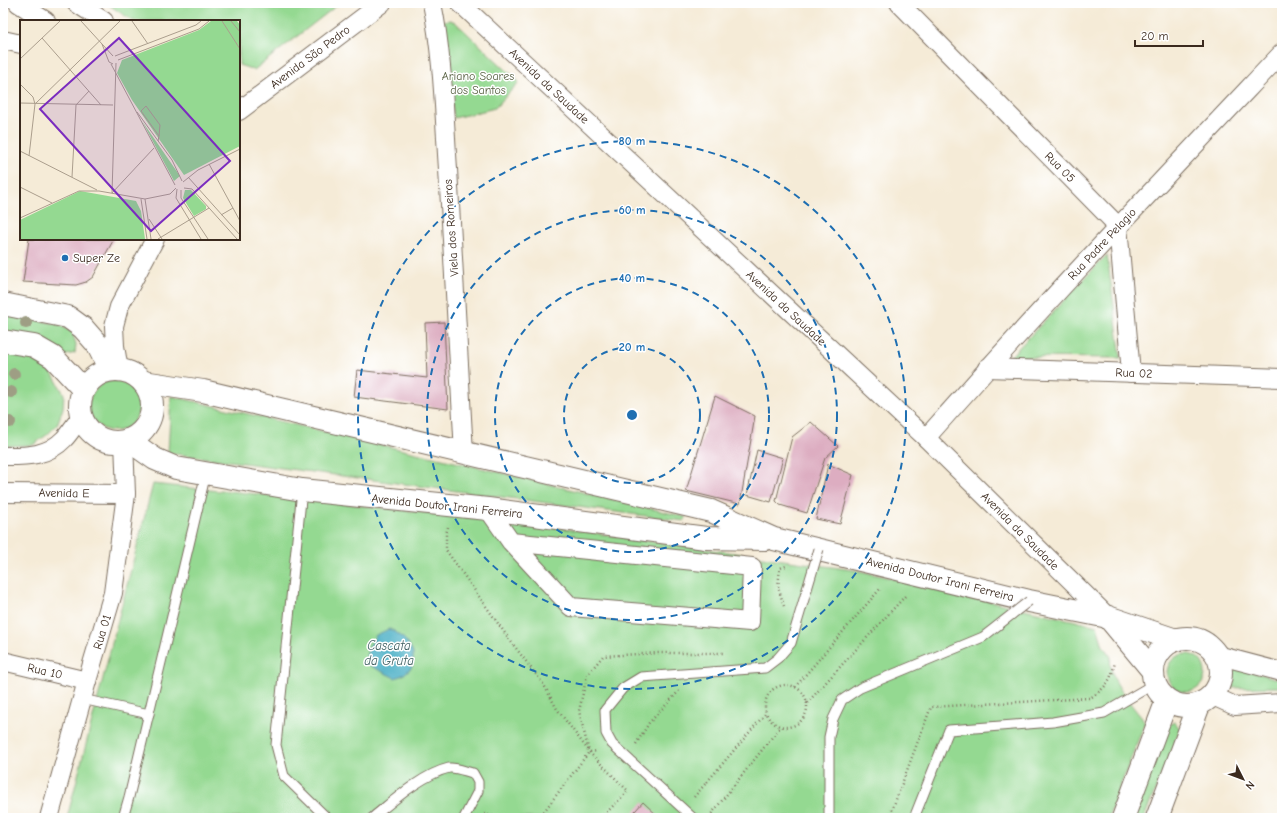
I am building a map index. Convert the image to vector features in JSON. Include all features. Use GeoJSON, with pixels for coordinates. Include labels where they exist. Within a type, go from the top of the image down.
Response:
{"type":"FeatureCollection","features":[{"type":"Feature","properties":{"kind":"street"},"geometry":{"type":"LineString","coordinates":[[18,3],[44,20]]}},
{"type":"Feature","properties":{"kind":"street"},"geometry":{"type":"LineString","coordinates":[[76,3],[102,20]]}},
{"type":"Feature","properties":{"kind":"street","name":"Avenida São Pedro"},"geometry":{"type":"LineString","coordinates":[[240,110],[382,3]]}},
{"type":"Feature","properties":{"kind":"street","name":"Viela dos Romeiros"},"geometry":{"type":"LineString","coordinates":[[432,3],[437,26],[442,77],[464,453]]}},
{"type":"Feature","properties":{"kind":"street","name":"Avenida da Saudade"},"geometry":{"type":"LineString","coordinates":[[460,3],[926,438],[1108,617]]}},
{"type":"Feature","properties":{"kind":"street","name":"Rua 05"},"geometry":{"type":"LineString","coordinates":[[899,3],[1118,226]]}},
{"type":"Feature","properties":{"kind":"street"},"geometry":{"type":"LineString","coordinates":[[3,40],[20,44]]}},
{"type":"Feature","properties":{"kind":"street","name":"Rua Padre Pelagio"},"geometry":{"type":"LineString","coordinates":[[926,438],[987,368],[1118,226],[1282,53]]}},
{"type":"Feature","properties":{"kind":"street"},"geometry":{"type":"LineString","coordinates":[[1118,226],[1131,373]]}},
{"type":"Feature","properties":{"kind":"street"},"geometry":{"type":"LineString","coordinates":[[114,370],[114,326],[119,307],[154,240]]}},
{"type":"Feature","properties":{"kind":"street"},"geometry":{"type":"LineString","coordinates":[[3,304],[68,317],[83,328],[97,344],[114,370]]}},
{"type":"Feature","properties":{"kind":"street"},"geometry":{"type":"LineString","coordinates":[[3,341],[34,346],[53,357],[84,389]]}},
{"type":"Feature","properties":{"kind":"street","name":"Rua 02"},"geometry":{"type":"LineString","coordinates":[[987,368],[1282,378]]}},
{"type":"Feature","properties":{"kind":"street"},"geometry":{"type":"LineString","coordinates":[[114,370],[128,372],[143,382],[150,394],[152,408],[148,422],[140,432],[126,440],[110,442],[97,437],[87,428],[81,417],[79,402],[84,389],[94,376],[102,372],[114,370]]}},
{"type":"Feature","properties":{"kind":"street","name":"Avenida Doutor Irani Ferreira"},"geometry":{"type":"LineString","coordinates":[[143,382],[203,391],[711,511],[774,539],[1029,601],[1108,617],[1176,640]]}},
{"type":"Feature","properties":{"kind":"street"},"geometry":{"type":"LineString","coordinates":[[3,456],[30,456],[47,452],[64,440],[81,417]]}},
{"type":"Feature","properties":{"kind":"street","name":"Avenida Doutor Irani Ferreira"},"geometry":{"type":"LineString","coordinates":[[126,440],[154,459],[176,468],[302,490],[488,509],[706,538],[774,539]]}},
{"type":"Feature","properties":{"kind":"street","name":"Rua 01"},"geometry":{"type":"LineString","coordinates":[[49,818],[113,592],[126,494],[126,440]]}},
{"type":"Feature","properties":{"kind":"street","name":"Avenida E"},"geometry":{"type":"LineString","coordinates":[[3,493],[126,494]]}},
{"type":"Feature","properties":{"kind":"street"},"geometry":{"type":"LineString","coordinates":[[488,509],[511,542],[571,607],[750,622],[752,567],[511,542]]}},
{"type":"Feature","properties":{"kind":"street"},"geometry":{"type":"LineString","coordinates":[[1108,617],[1158,685],[1177,706],[1188,707],[1206,700],[1235,706],[1282,703]]}},
{"type":"Feature","properties":{"kind":"street"},"geometry":{"type":"LineString","coordinates":[[1123,818],[1158,685],[1155,661],[1159,652],[1167,644],[1185,638],[1195,638],[1212,648],[1217,655],[1221,663],[1221,680],[1206,700],[1157,818]]}},
{"type":"Feature","properties":{"kind":"street"},"geometry":{"type":"LineString","coordinates":[[1217,655],[1282,672]]}},
{"type":"Feature","properties":{"kind":"street","name":"Rua 10"},"geometry":{"type":"LineString","coordinates":[[3,662],[87,681]]}},
{"type":"Feature","properties":{"kind":"lane"},"geometry":{"type":"LineString","coordinates":[[123,818],[206,473]]}},
{"type":"Feature","properties":{"kind":"lane"},"geometry":{"type":"LineString","coordinates":[[302,490],[276,745],[284,776],[327,818]]}},
{"type":"Feature","properties":{"kind":"lane"},"geometry":{"type":"LineString","coordinates":[[693,818],[612,744],[606,733],[605,710],[623,688],[641,677],[765,668],[778,658],[791,643],[819,549]]}},
{"type":"Feature","properties":{"kind":"lane"},"geometry":{"type":"LineString","coordinates":[[829,818],[828,737],[833,719],[842,700],[860,688],[983,637],[1029,601]]}},
{"type":"Feature","properties":{"kind":"lane"},"geometry":{"type":"LineString","coordinates":[[914,818],[949,730],[1052,722],[1104,713],[1158,685]]}},
{"type":"Feature","properties":{"kind":"lane"},"geometry":{"type":"LineString","coordinates":[[82,699],[149,714]]}},
{"type":"Feature","properties":{"kind":"lane"},"geometry":{"type":"LineString","coordinates":[[372,818],[406,791],[431,775],[451,768],[473,773],[478,782],[478,791],[464,818]]}},
{"type":"Feature","properties":{"kind":"path"},"geometry":{"type":"LineString","coordinates":[[449,524],[446,534],[446,550],[512,643],[544,685],[557,709],[589,752],[539,818]]}},
{"type":"Feature","properties":{"kind":"path"},"geometry":{"type":"LineString","coordinates":[[795,686],[886,582],[889,567]]}},
{"type":"Feature","properties":{"kind":"path"},"geometry":{"type":"LineString","coordinates":[[807,704],[912,588]]}},
{"type":"Feature","properties":{"kind":"path"},"geometry":{"type":"LineString","coordinates":[[718,658],[723,653]]}},
{"type":"Feature","properties":{"kind":"path"},"geometry":{"type":"LineString","coordinates":[[889,818],[931,707],[1090,698],[1102,690],[1112,676],[1115,660]]}},
{"type":"Feature","properties":{"kind":"path"},"geometry":{"type":"LineString","coordinates":[[781,685],[795,686],[801,690],[805,696],[807,704],[807,711],[800,722],[788,727],[781,726],[770,719],[766,713],[765,706],[769,693],[781,685]]}},
{"type":"Feature","properties":{"kind":"path"},"geometry":{"type":"LineString","coordinates":[[635,746],[649,722],[679,691]]}},
{"type":"Feature","properties":{"kind":"path"},"geometry":{"type":"LineString","coordinates":[[683,810],[766,713]]}},
{"type":"Feature","properties":{"kind":"path"},"geometry":{"type":"LineString","coordinates":[[708,818],[781,726]]}},
{"type":"Feature","properties":{"kind":"green space"},"geometry":{"type":"Polygon","coordinates":[[[106,3],[340,3],[254,70],[240,65],[240,20],[132,20],[106,3]]]}},
{"type":"Feature","properties":{"kind":"green space","name":"Ariano Soares dos Santos"},"geometry":{"type":"Polygon","coordinates":[[[450,20],[455,22],[519,82],[495,108],[454,118],[442,34],[444,21],[450,20]]]}},
{"type":"Feature","properties":{"kind":"green space"},"geometry":{"type":"Polygon","coordinates":[[[1107,255],[1121,358],[1010,357],[1107,255]]]}},
{"type":"Feature","properties":{"kind":"green space"},"geometry":{"type":"Polygon","coordinates":[[[3,314],[57,324],[72,332],[76,344],[75,353],[63,356],[3,333],[3,314]]]}},
{"type":"Feature","properties":{"kind":"green space"},"geometry":{"type":"Polygon","coordinates":[[[3,352],[29,356],[52,373],[64,394],[63,408],[57,425],[33,445],[3,446],[3,352]]]}},
{"type":"Feature","properties":{"kind":"green space"},"geometry":{"type":"Polygon","coordinates":[[[109,381],[119,381],[132,388],[139,401],[139,411],[132,424],[119,431],[109,431],[100,427],[93,420],[89,411],[89,401],[93,392],[100,385],[109,381]]]}},
{"type":"Feature","properties":{"kind":"green space"},"geometry":{"type":"Polygon","coordinates":[[[171,396],[686,517],[684,521],[168,453],[171,396]]]}},
{"type":"Feature","properties":{"kind":"green space"},"geometry":{"type":"Polygon","coordinates":[[[153,484],[545,526],[860,571],[1097,626],[1103,646],[1111,657],[1111,665],[1116,683],[1145,722],[1108,818],[67,818],[153,484]]]}},
{"type":"Feature","properties":{"kind":"green space"},"geometry":{"type":"Polygon","coordinates":[[[1182,654],[1190,654],[1197,657],[1202,662],[1205,673],[1202,684],[1197,689],[1190,692],[1182,692],[1175,689],[1170,684],[1167,677],[1167,669],[1170,662],[1175,657],[1182,654]]]}},
{"type":"Feature","properties":{"kind":"green space"},"geometry":{"type":"Polygon","coordinates":[[[1230,666],[1282,680],[1282,687],[1226,688],[1229,682],[1230,666]]]}},
{"type":"Feature","properties":{"kind":"green space"},"geometry":{"type":"Polygon","coordinates":[[[1174,722],[1180,729],[1144,818],[1132,818],[1168,726],[1174,722]]]}},
{"type":"Feature","properties":{"kind":"water","name":"Cascata da Gruta"},"geometry":{"type":"Polygon","coordinates":[[[389,629],[396,632],[404,639],[412,650],[413,656],[412,667],[403,675],[395,678],[366,663],[367,652],[376,635],[389,629]]]}},
{"type":"Feature","properties":{"kind":"building","name":"Super Ze"},"geometry":{"type":"Polygon","coordinates":[[[29,240],[113,240],[93,277],[86,282],[76,285],[23,282],[29,240]]]}},
{"type":"Feature","properties":{"kind":"building"},"geometry":{"type":"Polygon","coordinates":[[[444,322],[448,409],[354,397],[357,370],[427,378],[425,323],[444,322]]]}},
{"type":"Feature","properties":{"kind":"building"},"geometry":{"type":"Polygon","coordinates":[[[715,396],[755,416],[740,504],[686,491],[715,396]]]}},
{"type":"Feature","properties":{"kind":"building"},"geometry":{"type":"Polygon","coordinates":[[[811,422],[838,446],[825,458],[807,513],[780,505],[776,501],[792,437],[811,422]]]}},
{"type":"Feature","properties":{"kind":"building"},"geometry":{"type":"Polygon","coordinates":[[[757,450],[783,458],[771,502],[747,495],[757,450]]]}},
{"type":"Feature","properties":{"kind":"building"},"geometry":{"type":"Polygon","coordinates":[[[828,464],[853,475],[840,524],[816,519],[828,464]]]}},
{"type":"Feature","properties":{"kind":"building"},"geometry":{"type":"Polygon","coordinates":[[[643,802],[660,818],[629,818],[643,802]]]}},
{"type":"Feature","properties":{"kind":"place","name":"Super Ze"},"geometry":{"type":"Point","coordinates":[65,258]}}]}
